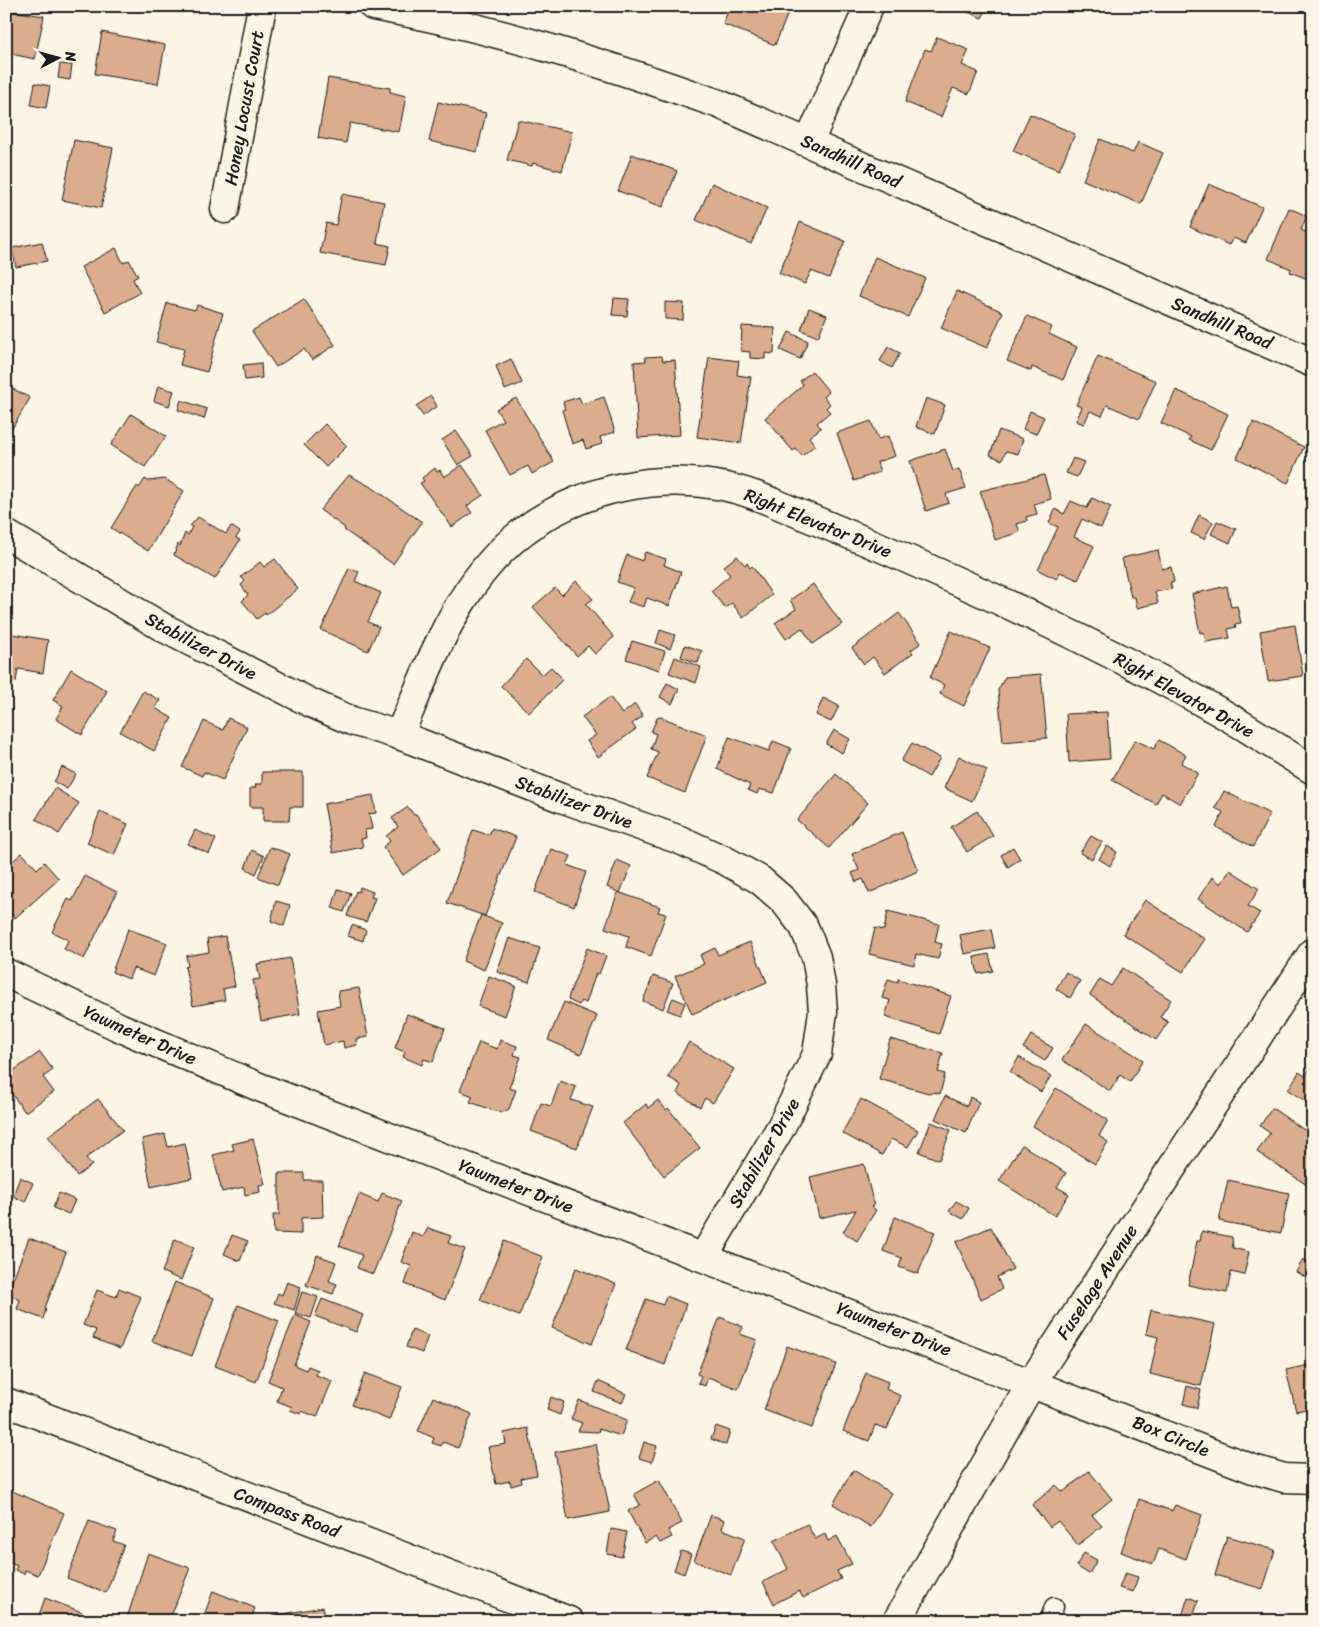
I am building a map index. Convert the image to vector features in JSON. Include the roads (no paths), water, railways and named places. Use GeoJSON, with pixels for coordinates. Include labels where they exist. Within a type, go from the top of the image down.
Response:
{"type":"FeatureCollection","features":[{"type":"Feature","properties":{"kind":"street","name":"Honey Locust Court"},"geometry":{"type":"LineString","coordinates":[[225,209],[262,6]]}},
{"type":"Feature","properties":{"kind":"street","name":"Sandhill Road"},"geometry":{"type":"LineString","coordinates":[[372,6],[438,20],[625,71],[719,104],[1313,362]]}},
{"type":"Feature","properties":{"kind":"street"},"geometry":{"type":"LineString","coordinates":[[809,142],[869,6]]}},
{"type":"Feature","properties":{"kind":"street","name":"Right Elevator Drive"},"geometry":{"type":"LineString","coordinates":[[399,735],[452,614],[485,566],[508,544],[535,523],[574,502],[613,488],[650,483],[681,482],[715,484],[766,500],[1010,604],[1220,712],[1313,770]]}},
{"type":"Feature","properties":{"kind":"street","name":"Stabilizer Drive"},"geometry":{"type":"LineString","coordinates":[[6,534],[164,628],[285,690],[352,721],[399,735],[561,798],[680,840],[726,861],[760,880],[784,902],[804,927],[816,957],[821,985],[822,1033],[817,1054],[781,1127],[704,1256]]}},
{"type":"Feature","properties":{"kind":"street","name":"Fuselage Avenue"},"geometry":{"type":"LineString","coordinates":[[897,1621],[1032,1382],[1313,952]]}},
{"type":"Feature","properties":{"kind":"street","name":"Yawmeter Drive"},"geometry":{"type":"LineString","coordinates":[[6,973],[120,1027],[259,1087],[1032,1382]]}},
{"type":"Feature","properties":{"kind":"street","name":"Box Circle"},"geometry":{"type":"LineString","coordinates":[[1032,1382],[1253,1469],[1284,1478],[1313,1479]]}},
{"type":"Feature","properties":{"kind":"street","name":"Compass Road"},"geometry":{"type":"LineString","coordinates":[[6,1402],[569,1621]]}}]}
